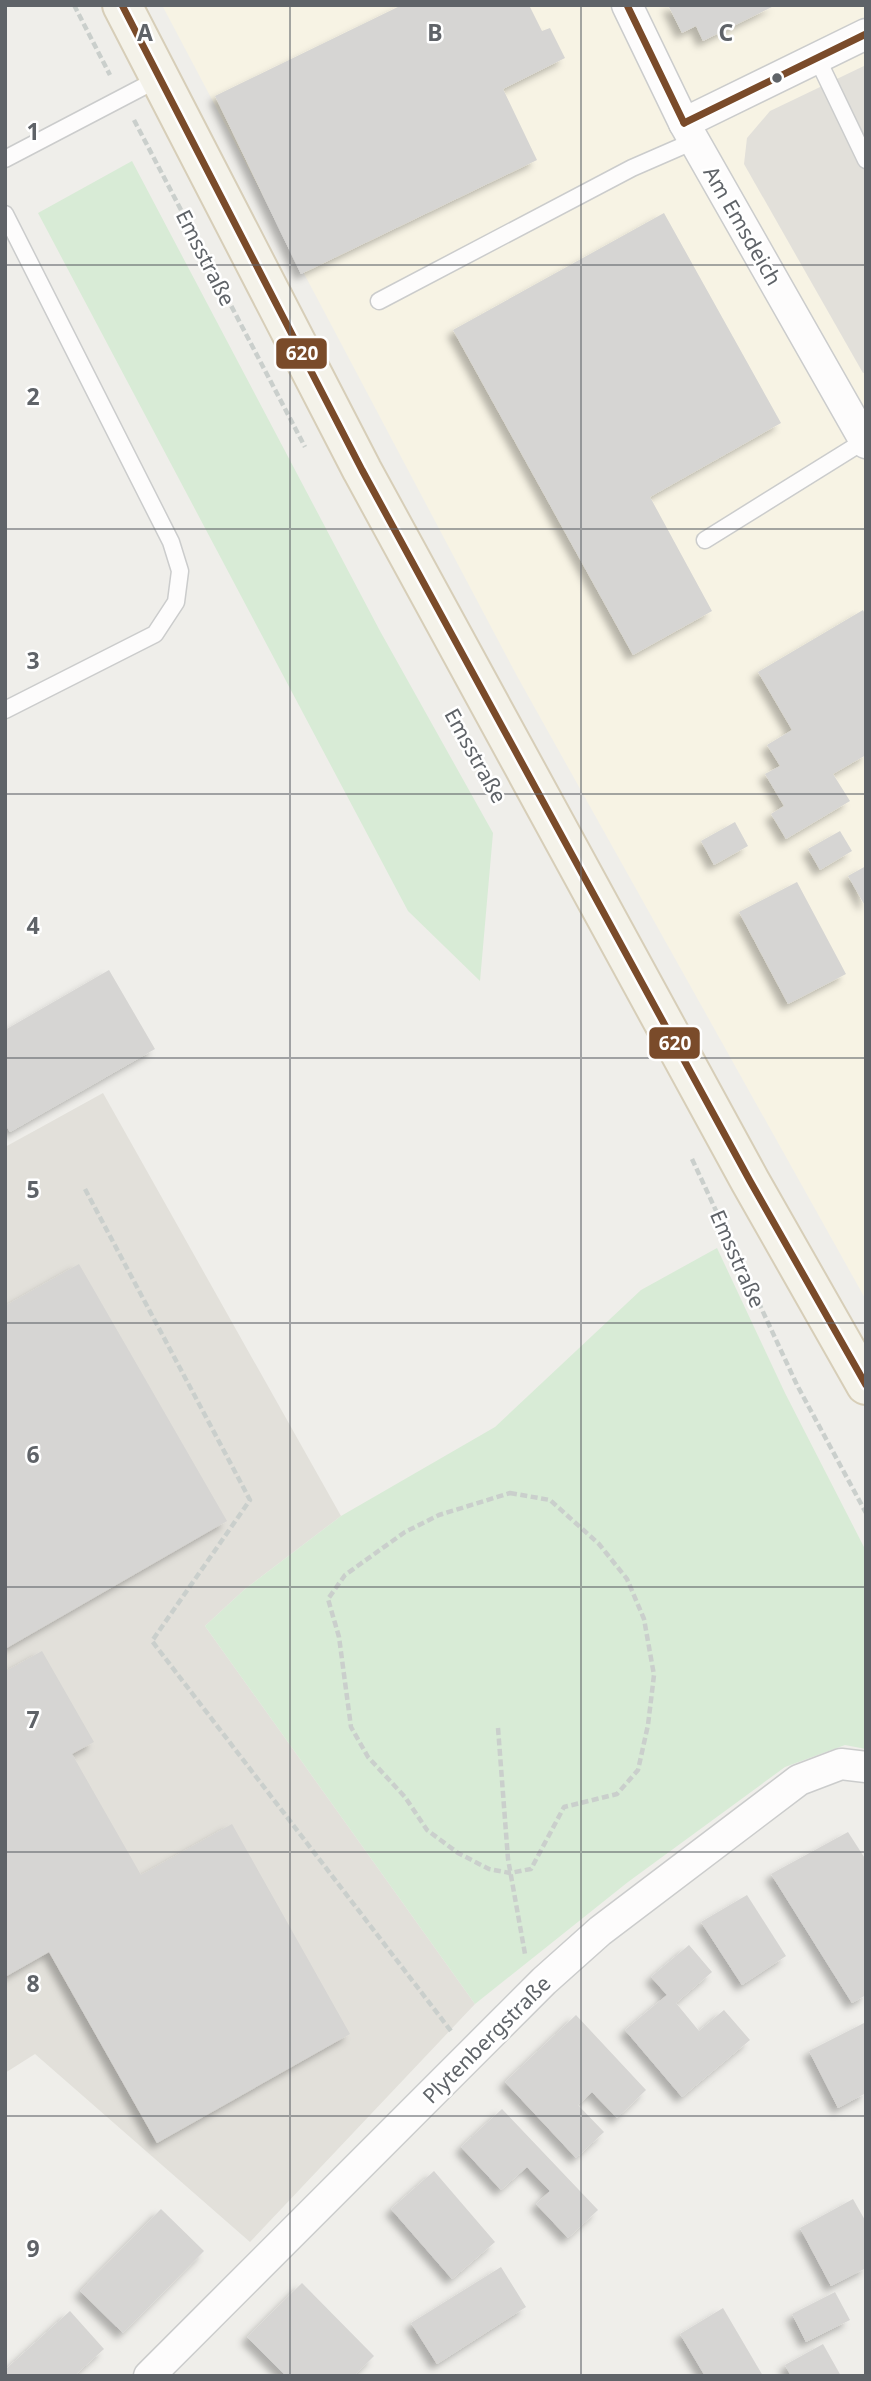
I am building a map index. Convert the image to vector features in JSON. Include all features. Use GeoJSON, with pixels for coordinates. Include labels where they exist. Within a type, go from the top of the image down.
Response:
{"type":"FeatureCollection","features":[{"type":"Feature","properties":{"kind":"main road","name":"Emsstraße"},"geometry":{"type":"LineString","coordinates":[[122,5],[362,470],[750,1181],[866,1385]]}},
{"type":"Feature","properties":{"kind":"street","name":"Am Emsdeich"},"geometry":{"type":"LineString","coordinates":[[627,5],[689,132],[865,442]]}},
{"type":"Feature","properties":{"kind":"street"},"geometry":{"type":"LineString","coordinates":[[689,132],[817,58],[866,34]]}},
{"type":"Feature","properties":{"kind":"street","name":"Plytenbergstraße"},"geometry":{"type":"LineString","coordinates":[[149,2376],[544,1981],[600,1931],[799,1780],[841,1764],[866,1766]]}},
{"type":"Feature","properties":{"kind":"lane"},"geometry":{"type":"LineString","coordinates":[[817,58],[866,160]]}},
{"type":"Feature","properties":{"kind":"lane"},"geometry":{"type":"LineString","coordinates":[[5,159],[158,79]]}},
{"type":"Feature","properties":{"kind":"lane"},"geometry":{"type":"LineString","coordinates":[[379,301],[632,168],[689,132]]}},
{"type":"Feature","properties":{"kind":"lane"},"geometry":{"type":"LineString","coordinates":[[5,214],[171,542],[180,571],[176,602],[155,634],[5,710]]}},
{"type":"Feature","properties":{"kind":"lane"},"geometry":{"type":"LineString","coordinates":[[705,540],[865,442]]}},
{"type":"Feature","properties":{"kind":"path","name":"Emsstraße"},"geometry":{"type":"LineString","coordinates":[[74,5],[311,458]]}},
{"type":"Feature","properties":{"kind":"path","name":"Emsstraße"},"geometry":{"type":"LineString","coordinates":[[691,1156],[791,1374],[866,1513]]}},
{"type":"Feature","properties":{"kind":"path"},"geometry":{"type":"LineString","coordinates":[[85,1189],[250,1500],[152,1641],[471,2056]]}},
{"type":"Feature","properties":{"kind":"path"},"geometry":{"type":"LineString","coordinates":[[510,1493],[550,1500],[599,1544],[627,1579],[643,1619],[654,1675],[648,1725],[638,1770],[617,1794],[564,1807],[531,1869],[510,1873],[489,1869],[427,1830],[405,1797],[368,1757],[351,1727],[339,1637],[328,1599],[345,1575],[405,1532],[439,1515],[510,1493]]}},
{"type":"Feature","properties":{"kind":"path"},"geometry":{"type":"LineString","coordinates":[[498,1728],[510,1873],[522,1950],[544,1981]]}},
{"type":"Feature","properties":{"kind":"shaded area"},"geometry":{"type":"Polygon","coordinates":[[[162,5],[866,5],[866,1300],[517,676],[162,5]]]}},
{"type":"Feature","properties":{"kind":"shaded area"},"geometry":{"type":"Polygon","coordinates":[[[866,65],[866,372],[863,373],[744,164],[747,138],[770,111],[866,65]]]}},
{"type":"Feature","properties":{"kind":"shaded area"},"geometry":{"type":"Polygon","coordinates":[[[103,1093],[341,1516],[245,1589],[205,1626],[475,2004],[250,2242],[35,2054],[5,2073],[5,1147],[103,1093]]]}},
{"type":"Feature","properties":{"kind":"green space"},"geometry":{"type":"Polygon","coordinates":[[[132,161],[380,631],[493,833],[480,981],[408,911],[38,213],[132,161]]]}},
{"type":"Feature","properties":{"kind":"green space"},"geometry":{"type":"Polygon","coordinates":[[[717,1248],[785,1393],[866,1551],[866,1749],[845,1745],[785,1767],[628,1882],[475,2004],[205,1626],[245,1589],[341,1516],[495,1427],[641,1290],[717,1248]]]}},
{"type":"Feature","properties":{"kind":"building"},"geometry":{"type":"Polygon","coordinates":[[[402,5],[529,5],[542,31],[550,28],[565,58],[503,89],[537,160],[301,274],[215,96],[402,5]]]}},
{"type":"Feature","properties":{"kind":"building"},"geometry":{"type":"Polygon","coordinates":[[[668,5],[776,5],[703,41],[696,26],[682,33],[668,5]]]}},
{"type":"Feature","properties":{"kind":"building"},"geometry":{"type":"Polygon","coordinates":[[[664,213],[781,423],[650,497],[712,611],[633,655],[453,330],[664,213]]]}},
{"type":"Feature","properties":{"kind":"building"},"geometry":{"type":"Polygon","coordinates":[[[863,610],[866,616],[866,755],[833,774],[850,801],[786,839],[771,814],[784,806],[765,774],[780,766],[767,745],[792,730],[758,672],[863,610]]]}},
{"type":"Feature","properties":{"kind":"building"},"geometry":{"type":"Polygon","coordinates":[[[735,822],[748,846],[714,865],[701,841],[735,822]]]}},
{"type":"Feature","properties":{"kind":"building"},"geometry":{"type":"Polygon","coordinates":[[[840,831],[852,851],[820,870],[808,849],[840,831]]]}},
{"type":"Feature","properties":{"kind":"building"},"geometry":{"type":"Polygon","coordinates":[[[866,866],[866,903],[864,904],[848,876],[866,866]]]}},
{"type":"Feature","properties":{"kind":"building"},"geometry":{"type":"Polygon","coordinates":[[[797,882],[846,974],[788,1004],[739,912],[797,882]]]}},
{"type":"Feature","properties":{"kind":"building"},"geometry":{"type":"Polygon","coordinates":[[[109,970],[155,1049],[10,1132],[5,1124],[5,1030],[109,970]]]}},
{"type":"Feature","properties":{"kind":"building"},"geometry":{"type":"Polygon","coordinates":[[[79,1264],[227,1521],[5,1649],[5,1306],[79,1264]]]}},
{"type":"Feature","properties":{"kind":"building"},"geometry":{"type":"Polygon","coordinates":[[[42,1651],[94,1742],[72,1754],[141,1875],[232,1824],[350,2034],[157,2143],[49,1952],[5,1977],[5,1666],[8,1670],[42,1651]]]}},
{"type":"Feature","properties":{"kind":"building"},"geometry":{"type":"Polygon","coordinates":[[[848,1832],[866,1860],[866,1995],[852,2003],[771,1874],[848,1832]]]}},
{"type":"Feature","properties":{"kind":"building"},"geometry":{"type":"Polygon","coordinates":[[[747,1895],[786,1956],[742,1985],[701,1922],[747,1895]]]}},
{"type":"Feature","properties":{"kind":"building"},"geometry":{"type":"Polygon","coordinates":[[[689,1945],[712,1972],[676,2003],[699,2031],[724,2010],[750,2040],[682,2097],[625,2030],[667,1995],[651,1977],[689,1945]]]}},
{"type":"Feature","properties":{"kind":"building"},"geometry":{"type":"Polygon","coordinates":[[[576,2015],[646,2090],[617,2118],[592,2092],[578,2105],[604,2132],[576,2158],[505,2082],[576,2015]]]}},
{"type":"Feature","properties":{"kind":"building"},"geometry":{"type":"Polygon","coordinates":[[[866,2022],[866,2093],[838,2108],[809,2051],[866,2022]]]}},
{"type":"Feature","properties":{"kind":"building"},"geometry":{"type":"Polygon","coordinates":[[[502,2109],[598,2210],[568,2238],[536,2204],[550,2191],[527,2167],[501,2190],[461,2147],[502,2109]]]}},
{"type":"Feature","properties":{"kind":"building"},"geometry":{"type":"Polygon","coordinates":[[[434,2171],[495,2242],[452,2279],[391,2209],[434,2171]]]}},
{"type":"Feature","properties":{"kind":"building"},"geometry":{"type":"Polygon","coordinates":[[[853,2199],[866,2222],[866,2268],[831,2286],[800,2228],[853,2199]]]}},
{"type":"Feature","properties":{"kind":"building"},"geometry":{"type":"Polygon","coordinates":[[[161,2209],[204,2251],[123,2333],[80,2291],[161,2209]]]}},
{"type":"Feature","properties":{"kind":"building"},"geometry":{"type":"Polygon","coordinates":[[[501,2267],[526,2307],[437,2364],[411,2323],[501,2267]]]}},
{"type":"Feature","properties":{"kind":"building"},"geometry":{"type":"Polygon","coordinates":[[[302,2283],[374,2356],[354,2376],[286,2376],[247,2337],[302,2283]]]}},
{"type":"Feature","properties":{"kind":"building"},"geometry":{"type":"Polygon","coordinates":[[[835,2292],[850,2320],[806,2342],[792,2314],[835,2292]]]}},
{"type":"Feature","properties":{"kind":"building"},"geometry":{"type":"Polygon","coordinates":[[[723,2308],[763,2376],[705,2376],[680,2334],[723,2308]]]}},
{"type":"Feature","properties":{"kind":"building"},"geometry":{"type":"Polygon","coordinates":[[[70,2311],[104,2349],[74,2376],[5,2376],[5,2370],[70,2311]]]}},
{"type":"Feature","properties":{"kind":"building"},"geometry":{"type":"Polygon","coordinates":[[[823,2344],[841,2376],[791,2376],[785,2365],[823,2344]]]}},
{"type":"Feature","properties":{"kind":"transit line","name":"620"},"geometry":{"type":"LineString","coordinates":[[122,5],[362,470],[750,1181],[866,1385]]}},
{"type":"Feature","properties":{"kind":"transit line","name":"620"},"geometry":{"type":"LineString","coordinates":[[627,5],[684,123]]}},
{"type":"Feature","properties":{"kind":"transit line","name":"620"},"geometry":{"type":"LineString","coordinates":[[684,123],[866,34]]}}]}
